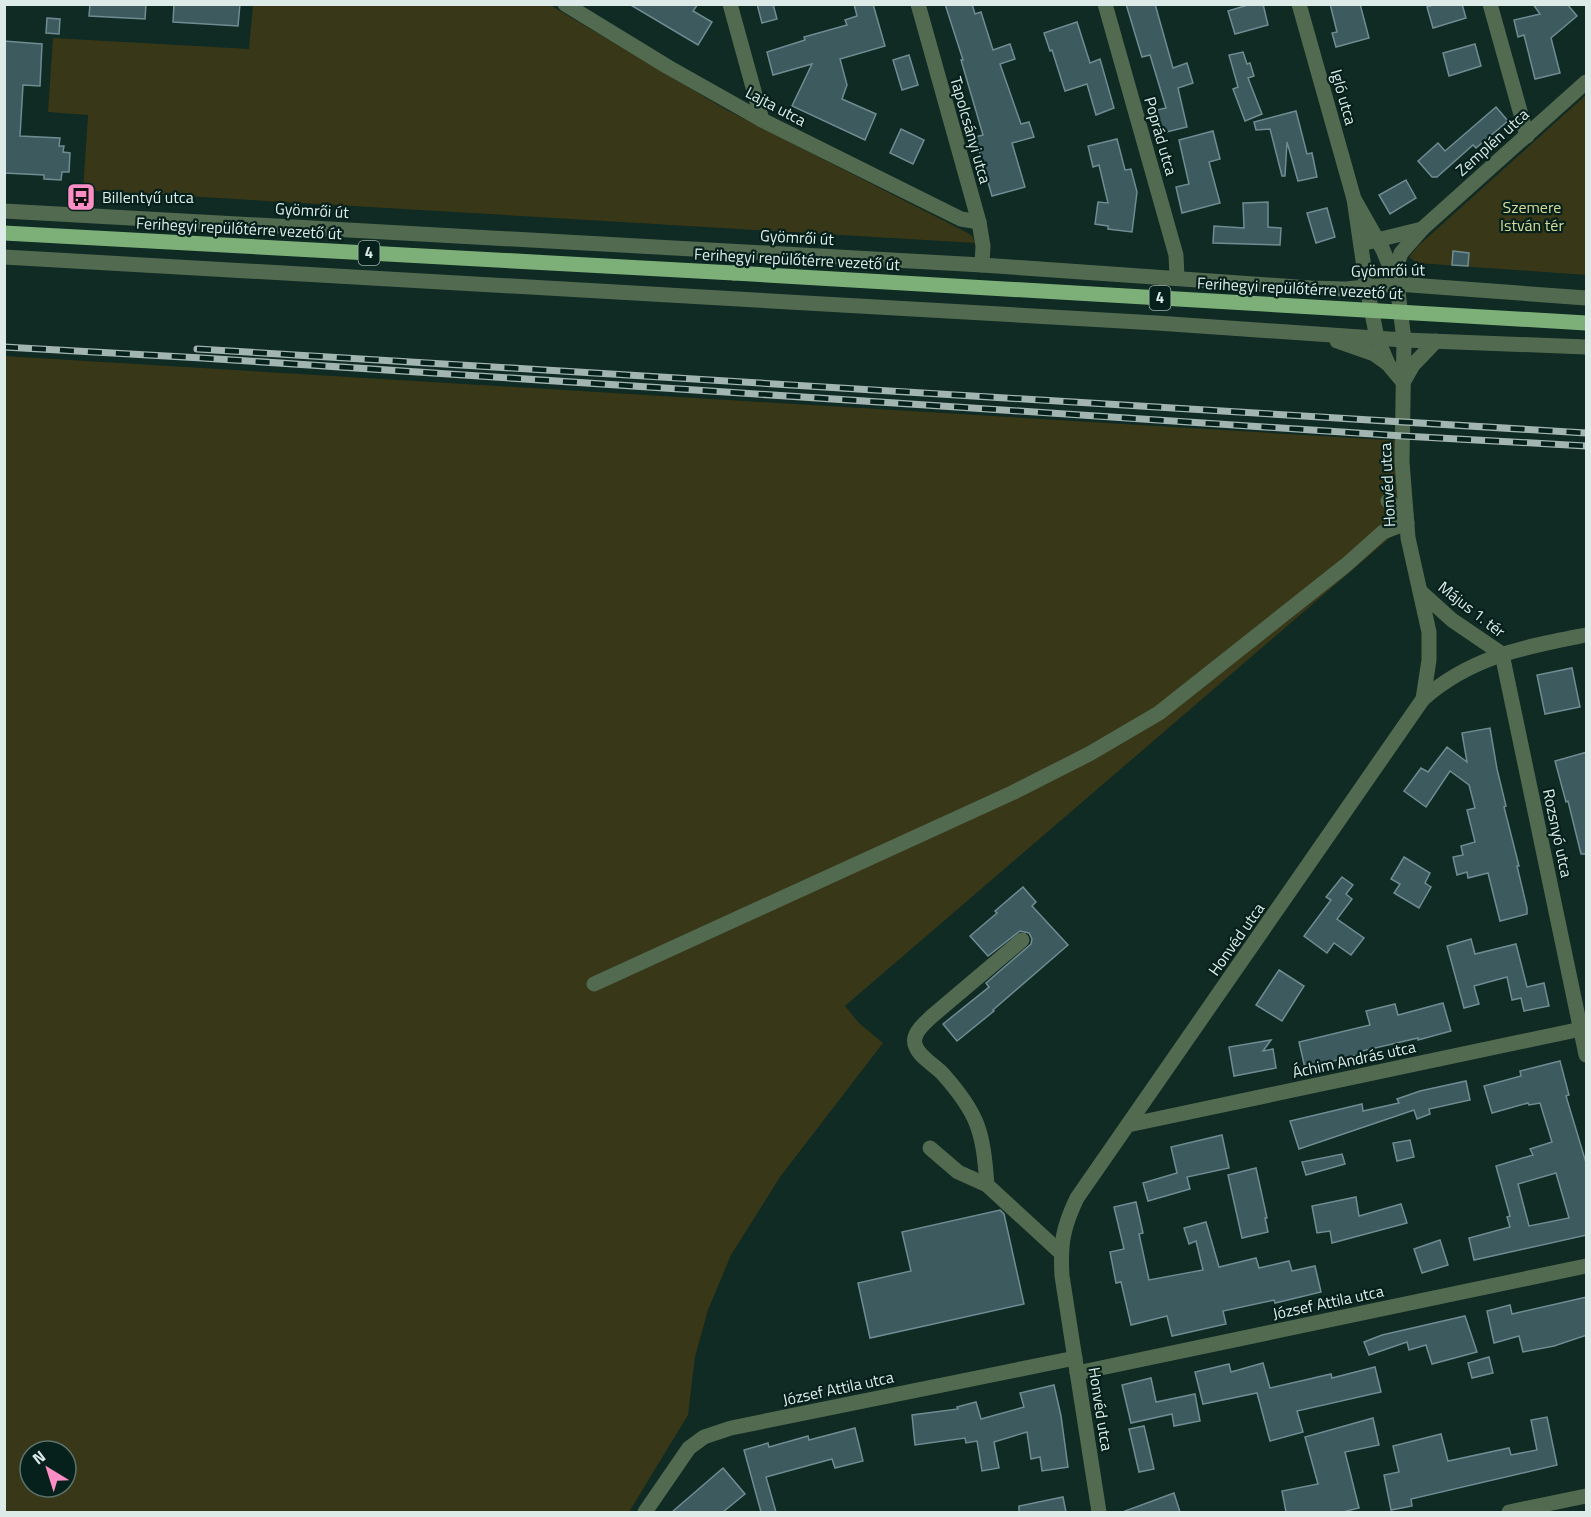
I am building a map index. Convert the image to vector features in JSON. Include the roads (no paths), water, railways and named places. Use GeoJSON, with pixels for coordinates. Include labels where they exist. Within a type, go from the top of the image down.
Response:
{"type":"FeatureCollection","features":[{"type":"Feature","properties":{"kind":"main road","name":"Ferihegyi repülőtérre vezető út"},"geometry":{"type":"LineString","coordinates":[[4,233],[1587,323]]}},
{"type":"Feature","properties":{"kind":"street","name":"Lajta utca"},"geometry":{"type":"LineString","coordinates":[[565,4],[668,67],[762,120],[961,219],[979,222]]}},
{"type":"Feature","properties":{"kind":"street"},"geometry":{"type":"LineString","coordinates":[[730,4],[762,120]]}},
{"type":"Feature","properties":{"kind":"street","name":"Tapolcsányi utca"},"geometry":{"type":"LineString","coordinates":[[918,4],[979,222],[983,246],[982,265]]}},
{"type":"Feature","properties":{"kind":"street","name":"Poprád utca"},"geometry":{"type":"LineString","coordinates":[[1105,4],[1176,255],[1177,278]]}},
{"type":"Feature","properties":{"kind":"street","name":"Igló utca"},"geometry":{"type":"LineString","coordinates":[[1299,4],[1354,199],[1366,288]]}},
{"type":"Feature","properties":{"kind":"street"},"geometry":{"type":"LineString","coordinates":[[1490,4],[1527,136]]}},
{"type":"Feature","properties":{"kind":"street","name":"Zemplén utca"},"geometry":{"type":"LineString","coordinates":[[1395,279],[1401,253],[1422,229],[1587,82]]}},
{"type":"Feature","properties":{"kind":"street","name":"Igló utca"},"geometry":{"type":"LineString","coordinates":[[1354,199],[1377,239],[1395,279]]}},
{"type":"Feature","properties":{"kind":"street","name":"Gyömrői út"},"geometry":{"type":"LineString","coordinates":[[4,211],[982,265],[1311,288],[1366,288],[1395,279],[1587,298]]}},
{"type":"Feature","properties":{"kind":"street","name":"Zemplén utca"},"geometry":{"type":"LineString","coordinates":[[1361,252],[1366,244],[1377,239],[1422,229]]}},
{"type":"Feature","properties":{"kind":"street"},"geometry":{"type":"LineString","coordinates":[[4,256],[1133,321],[1404,340],[1587,347]]}},
{"type":"Feature","properties":{"kind":"street","name":"Honvéd utca"},"geometry":{"type":"LineString","coordinates":[[1099,1512],[1062,1276],[1061,1253],[1066,1222],[1077,1198],[1424,699],[1430,660],[1429,632],[1408,538],[1402,462],[1404,340],[1395,279]]}},
{"type":"Feature","properties":{"kind":"street"},"geometry":{"type":"LineString","coordinates":[[1366,288],[1377,338],[1389,364],[1403,382],[1413,365],[1436,341]]}},
{"type":"Feature","properties":{"kind":"street"},"geometry":{"type":"LineString","coordinates":[[1317,334],[1366,351],[1389,364]]}},
{"type":"Feature","properties":{"kind":"street"},"geometry":{"type":"LineString","coordinates":[[594,984],[1012,793],[1089,754],[1159,712],[1311,593],[1383,532],[1407,519],[1388,501]]}},
{"type":"Feature","properties":{"kind":"street","name":"Május 1. tér"},"geometry":{"type":"LineString","coordinates":[[1421,592],[1452,620],[1502,654]]}},
{"type":"Feature","properties":{"kind":"street","name":"Május 1. tér"},"geometry":{"type":"LineString","coordinates":[[1424,699],[1443,681],[1469,667],[1502,654],[1584,636]]}},
{"type":"Feature","properties":{"kind":"street","name":"Rozsnyó utca"},"geometry":{"type":"LineString","coordinates":[[1502,654],[1584,1029],[1587,1055]]}},
{"type":"Feature","properties":{"kind":"street"},"geometry":{"type":"LineString","coordinates":[[987,1185],[984,1146],[976,1118],[942,1074],[916,1048],[914,1039],[920,1028],[931,1017],[1022,940]]}},
{"type":"Feature","properties":{"kind":"street","name":"Áchim András utca"},"geometry":{"type":"LineString","coordinates":[[1128,1125],[1584,1029]]}},
{"type":"Feature","properties":{"kind":"street"},"geometry":{"type":"LineString","coordinates":[[930,1148],[958,1172],[987,1185],[1061,1253]]}},
{"type":"Feature","properties":{"kind":"street","name":"József Attila utca"},"geometry":{"type":"LineString","coordinates":[[645,1512],[689,1448],[704,1437],[731,1428],[1076,1366],[1587,1266]]}},
{"type":"Feature","properties":{"kind":"street"},"geometry":{"type":"LineString","coordinates":[[1509,1512],[1587,1496]]}},
{"type":"Feature","properties":{"kind":"railway"},"geometry":{"type":"LineString","coordinates":[[4,347],[1586,446]]}},
{"type":"Feature","properties":{"kind":"railway"},"geometry":{"type":"LineString","coordinates":[[197,349],[1586,433]]}},
{"type":"Feature","properties":{"kind":"place","name":"Billentyű utca"},"geometry":{"type":"Point","coordinates":[81,197]}},
{"type":"Feature","properties":{"kind":"park label","name":"Szemere István tér"},"geometry":{"type":"Point","coordinates":[1532,216]}}]}
